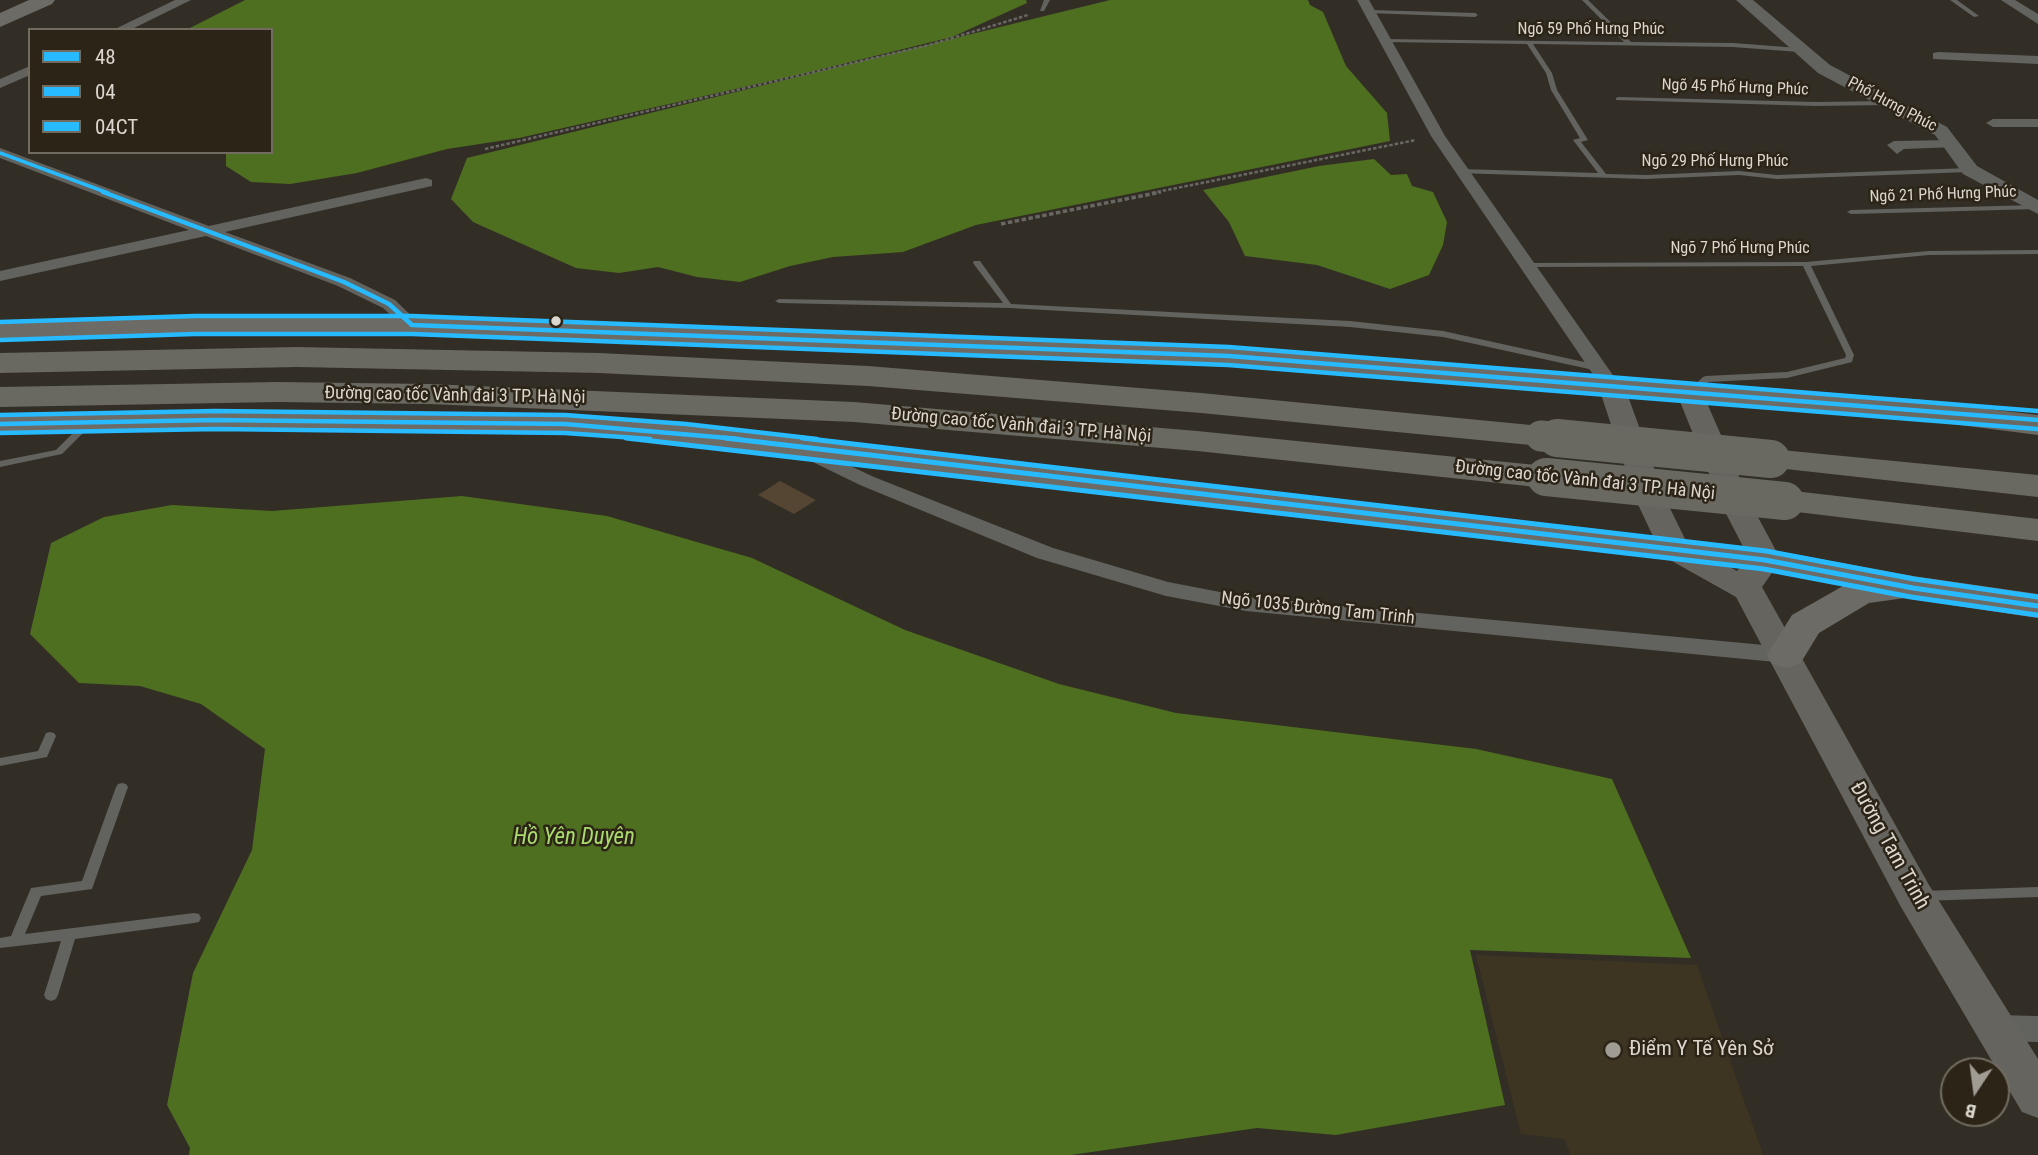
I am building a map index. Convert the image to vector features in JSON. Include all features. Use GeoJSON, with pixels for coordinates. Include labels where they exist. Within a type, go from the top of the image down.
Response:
{"type":"FeatureCollection","features":[{"type":"Feature","properties":{"kind":"highway","name":"Đường cao tốc Vành đai 3 TP. Hà Nội"},"geometry":{"type":"LineString","coordinates":[[0,363],[310,357],[599,363],[882,377],[1201,403],[2038,486]]}},
{"type":"Feature","properties":{"kind":"highway","name":"Đường cao tốc Vành đai 3 TP. Hà Nội"},"geometry":{"type":"LineString","coordinates":[[0,397],[278,392],[429,394],[855,412],[1197,441],[1785,501],[2038,530]]}},
{"type":"Feature","properties":{"kind":"highway"},"geometry":{"type":"LineString","coordinates":[[1893,408],[2038,425]]}},
{"type":"Feature","properties":{"kind":"main road"},"geometry":{"type":"LineString","coordinates":[[0,21],[45,0]]}},
{"type":"Feature","properties":{"kind":"main road"},"geometry":{"type":"LineString","coordinates":[[0,331],[195,325],[412,325],[1229,356],[1605,378],[1690,394],[2038,419]]}},
{"type":"Feature","properties":{"kind":"main road"},"geometry":{"type":"LineString","coordinates":[[1605,378],[1650,498],[1674,549]]}},
{"type":"Feature","properties":{"kind":"main road","name":"Đường Tam Trinh"},"geometry":{"type":"LineString","coordinates":[[1690,394],[1737,506],[1756,575],[1786,655],[1915,896],[2038,1098]]}},
{"type":"Feature","properties":{"kind":"main road"},"geometry":{"type":"LineString","coordinates":[[0,424],[91,420],[565,424],[793,444],[1674,549],[1756,575],[1913,588],[2038,606]]}},
{"type":"Feature","properties":{"kind":"main road"},"geometry":{"type":"LineString","coordinates":[[1786,655],[1805,624],[1861,592],[1913,588]]}},
{"type":"Feature","properties":{"kind":"street"},"geometry":{"type":"LineString","coordinates":[[123,28],[185,0]]}},
{"type":"Feature","properties":{"kind":"street","name":"Phố Hưng Phúc"},"geometry":{"type":"LineString","coordinates":[[1744,0],[1824,69],[1893,103],[1941,131],[1970,170],[2037,208]]}},
{"type":"Feature","properties":{"kind":"street"},"geometry":{"type":"LineString","coordinates":[[2007,0],[2038,20]]}},
{"type":"Feature","properties":{"kind":"street"},"geometry":{"type":"LineString","coordinates":[[1366,6],[1460,171],[1605,378]]}},
{"type":"Feature","properties":{"kind":"street"},"geometry":{"type":"LineString","coordinates":[[1938,57],[2038,60]]}},
{"type":"Feature","properties":{"kind":"street"},"geometry":{"type":"LineString","coordinates":[[0,84],[28,71]]}},
{"type":"Feature","properties":{"kind":"street"},"geometry":{"type":"LineString","coordinates":[[1993,123],[2038,123]]}},
{"type":"Feature","properties":{"kind":"street"},"geometry":{"type":"LineString","coordinates":[[1897,149],[1894,145],[1952,144]]}},
{"type":"Feature","properties":{"kind":"street"},"geometry":{"type":"LineString","coordinates":[[1,154],[369,293],[389,304],[412,325]]}},
{"type":"Feature","properties":{"kind":"street"},"geometry":{"type":"LineString","coordinates":[[0,276],[426,183]]}},
{"type":"Feature","properties":{"kind":"street","name":"Ngõ 1035 Đường Tam Trinh"},"geometry":{"type":"LineString","coordinates":[[793,444],[867,481],[1045,553],[1166,589],[1246,604],[1786,655]]}},
{"type":"Feature","properties":{"kind":"street"},"geometry":{"type":"LineString","coordinates":[[1997,1028],[2038,1028]]}},
{"type":"Feature","properties":{"kind":"lane"},"geometry":{"type":"LineString","coordinates":[[1042,10],[1047,0]]}},
{"type":"Feature","properties":{"kind":"lane"},"geometry":{"type":"LineString","coordinates":[[1585,0],[1630,44]]}},
{"type":"Feature","properties":{"kind":"lane"},"geometry":{"type":"LineString","coordinates":[[1952,0],[1976,16]]}},
{"type":"Feature","properties":{"kind":"lane"},"geometry":{"type":"LineString","coordinates":[[1366,6],[1475,15]]}},
{"type":"Feature","properties":{"kind":"lane","name":"Ngõ 59 Phố Hưng Phúc"},"geometry":{"type":"LineString","coordinates":[[1383,40],[1799,50]]}},
{"type":"Feature","properties":{"kind":"lane"},"geometry":{"type":"LineString","coordinates":[[1530,44],[1585,140],[1576,140],[1603,175]]}},
{"type":"Feature","properties":{"kind":"lane","name":"Ngõ 45 Phố Hưng Phúc"},"geometry":{"type":"LineString","coordinates":[[1618,99],[1816,104],[1893,103]]}},
{"type":"Feature","properties":{"kind":"lane","name":"Ngõ 29 Phố Hưng Phúc"},"geometry":{"type":"LineString","coordinates":[[1460,171],[1603,175],[1739,173],[1777,177],[1970,170]]}},
{"type":"Feature","properties":{"kind":"lane","name":"Ngõ 21 Phố Hưng Phúc"},"geometry":{"type":"LineString","coordinates":[[1851,212],[2037,208]]}},
{"type":"Feature","properties":{"kind":"lane","name":"Ngõ 7 Phố Hưng Phúc"},"geometry":{"type":"LineString","coordinates":[[1527,265],[1806,264],[1929,253],[2038,252]]}},
{"type":"Feature","properties":{"kind":"lane"},"geometry":{"type":"LineString","coordinates":[[977,263],[1009,306]]}},
{"type":"Feature","properties":{"kind":"lane"},"geometry":{"type":"LineString","coordinates":[[1690,394],[1706,379],[1787,375],[1849,360],[1850,355],[1806,264]]}},
{"type":"Feature","properties":{"kind":"lane"},"geometry":{"type":"LineString","coordinates":[[779,301],[1009,306],[1350,324],[1443,334],[1605,378]]}},
{"type":"Feature","properties":{"kind":"lane"},"geometry":{"type":"LineString","coordinates":[[0,464],[59,452],[91,420]]}},
{"type":"Feature","properties":{"kind":"lane"},"geometry":{"type":"LineString","coordinates":[[0,762],[43,754],[50,736]]}},
{"type":"Feature","properties":{"kind":"lane"},"geometry":{"type":"LineString","coordinates":[[16,942],[36,892],[87,885],[122,787]]}},
{"type":"Feature","properties":{"kind":"lane"},"geometry":{"type":"LineString","coordinates":[[1915,896],[2038,892]]}},
{"type":"Feature","properties":{"kind":"lane"},"geometry":{"type":"LineString","coordinates":[[0,943],[194,918]]}},
{"type":"Feature","properties":{"kind":"lane"},"geometry":{"type":"LineString","coordinates":[[51,995],[70,934]]}},
{"type":"Feature","properties":{"kind":"path"},"geometry":{"type":"LineString","coordinates":[[485,149],[929,45],[1008,23],[1042,10]]}},
{"type":"Feature","properties":{"kind":"path"},"geometry":{"type":"LineString","coordinates":[[1001,224],[1351,151],[1438,136]]}},
{"type":"Feature","properties":{"kind":"shaded area","name":"Điểm Y Tế Yên Sở"},"geometry":{"type":"Polygon","coordinates":[[[1476,955],[1697,965],[1763,1155],[1571,1155],[1564,1139],[1521,1134],[1476,955]]]}},
{"type":"Feature","properties":{"kind":"water"},"geometry":{"type":"Polygon","coordinates":[[[245,0],[1026,0],[1027,3],[952,37],[806,73],[519,138],[447,149],[357,173],[290,184],[251,182],[226,166],[226,154],[273,154],[273,28],[190,28],[245,0]]]}},
{"type":"Feature","properties":{"kind":"water"},"geometry":{"type":"Polygon","coordinates":[[[1110,0],[1308,0],[1310,5],[1323,12],[1346,66],[1387,113],[1390,141],[976,225],[903,252],[833,257],[790,266],[740,282],[697,277],[658,267],[619,273],[576,268],[473,222],[451,199],[467,158],[1110,0]]]}},
{"type":"Feature","properties":{"kind":"water"},"geometry":{"type":"Polygon","coordinates":[[[1374,159],[1391,175],[1407,174],[1412,186],[1433,192],[1447,222],[1443,245],[1429,275],[1390,289],[1317,265],[1245,256],[1229,222],[1203,190],[1319,166],[1374,159]]]}},
{"type":"Feature","properties":{"kind":"water","name":"Hồ Yên Duyên"},"geometry":{"type":"Polygon","coordinates":[[[462,496],[607,516],[752,558],[905,630],[1059,684],[1176,713],[1476,749],[1612,779],[1691,958],[1470,950],[1505,1105],[1336,1135],[1257,1128],[1071,1155],[189,1155],[190,1148],[167,1105],[193,973],[252,850],[265,749],[201,704],[140,686],[79,683],[30,634],[51,543],[104,517],[172,505],[272,511],[462,496]]]}},
{"type":"Feature","properties":{"kind":"building"},"geometry":{"type":"Polygon","coordinates":[[[780,481],[816,500],[794,514],[758,495],[780,481]]]}},
{"type":"Feature","properties":{"kind":"transit line","name":"48"},"geometry":{"type":"LineString","coordinates":[[0,153],[344,282],[389,304],[412,325],[1229,356],[2038,420]]}},
{"type":"Feature","properties":{"kind":"transit line","name":"04CT"},"geometry":{"type":"LineString","coordinates":[[0,322],[195,316],[412,316],[1229,347],[2038,411]]}},
{"type":"Feature","properties":{"kind":"transit line","name":"04"},"geometry":{"type":"LineString","coordinates":[[0,340],[195,334],[412,334],[1228,365],[2037,429]]}},
{"type":"Feature","properties":{"kind":"transit line","name":"04CT"},"geometry":{"type":"LineString","coordinates":[[0,415],[215,411],[565,415],[686,424],[1766,551],[1914,579],[2038,597]]}},
{"type":"Feature","properties":{"kind":"transit line","name":"48"},"geometry":{"type":"LineString","coordinates":[[0,424],[215,420],[565,424],[685,433],[1765,560],[1913,588],[2038,606]]}},
{"type":"Feature","properties":{"kind":"transit line","name":"04"},"geometry":{"type":"LineString","coordinates":[[0,433],[215,429],[565,433],[684,442],[1764,569],[1911,597],[2037,615]]}},
{"type":"Feature","properties":{"kind":"place","name":"Điểm Y Tế Yên Sở"},"geometry":{"type":"Point","coordinates":[1613,1050]}}]}
